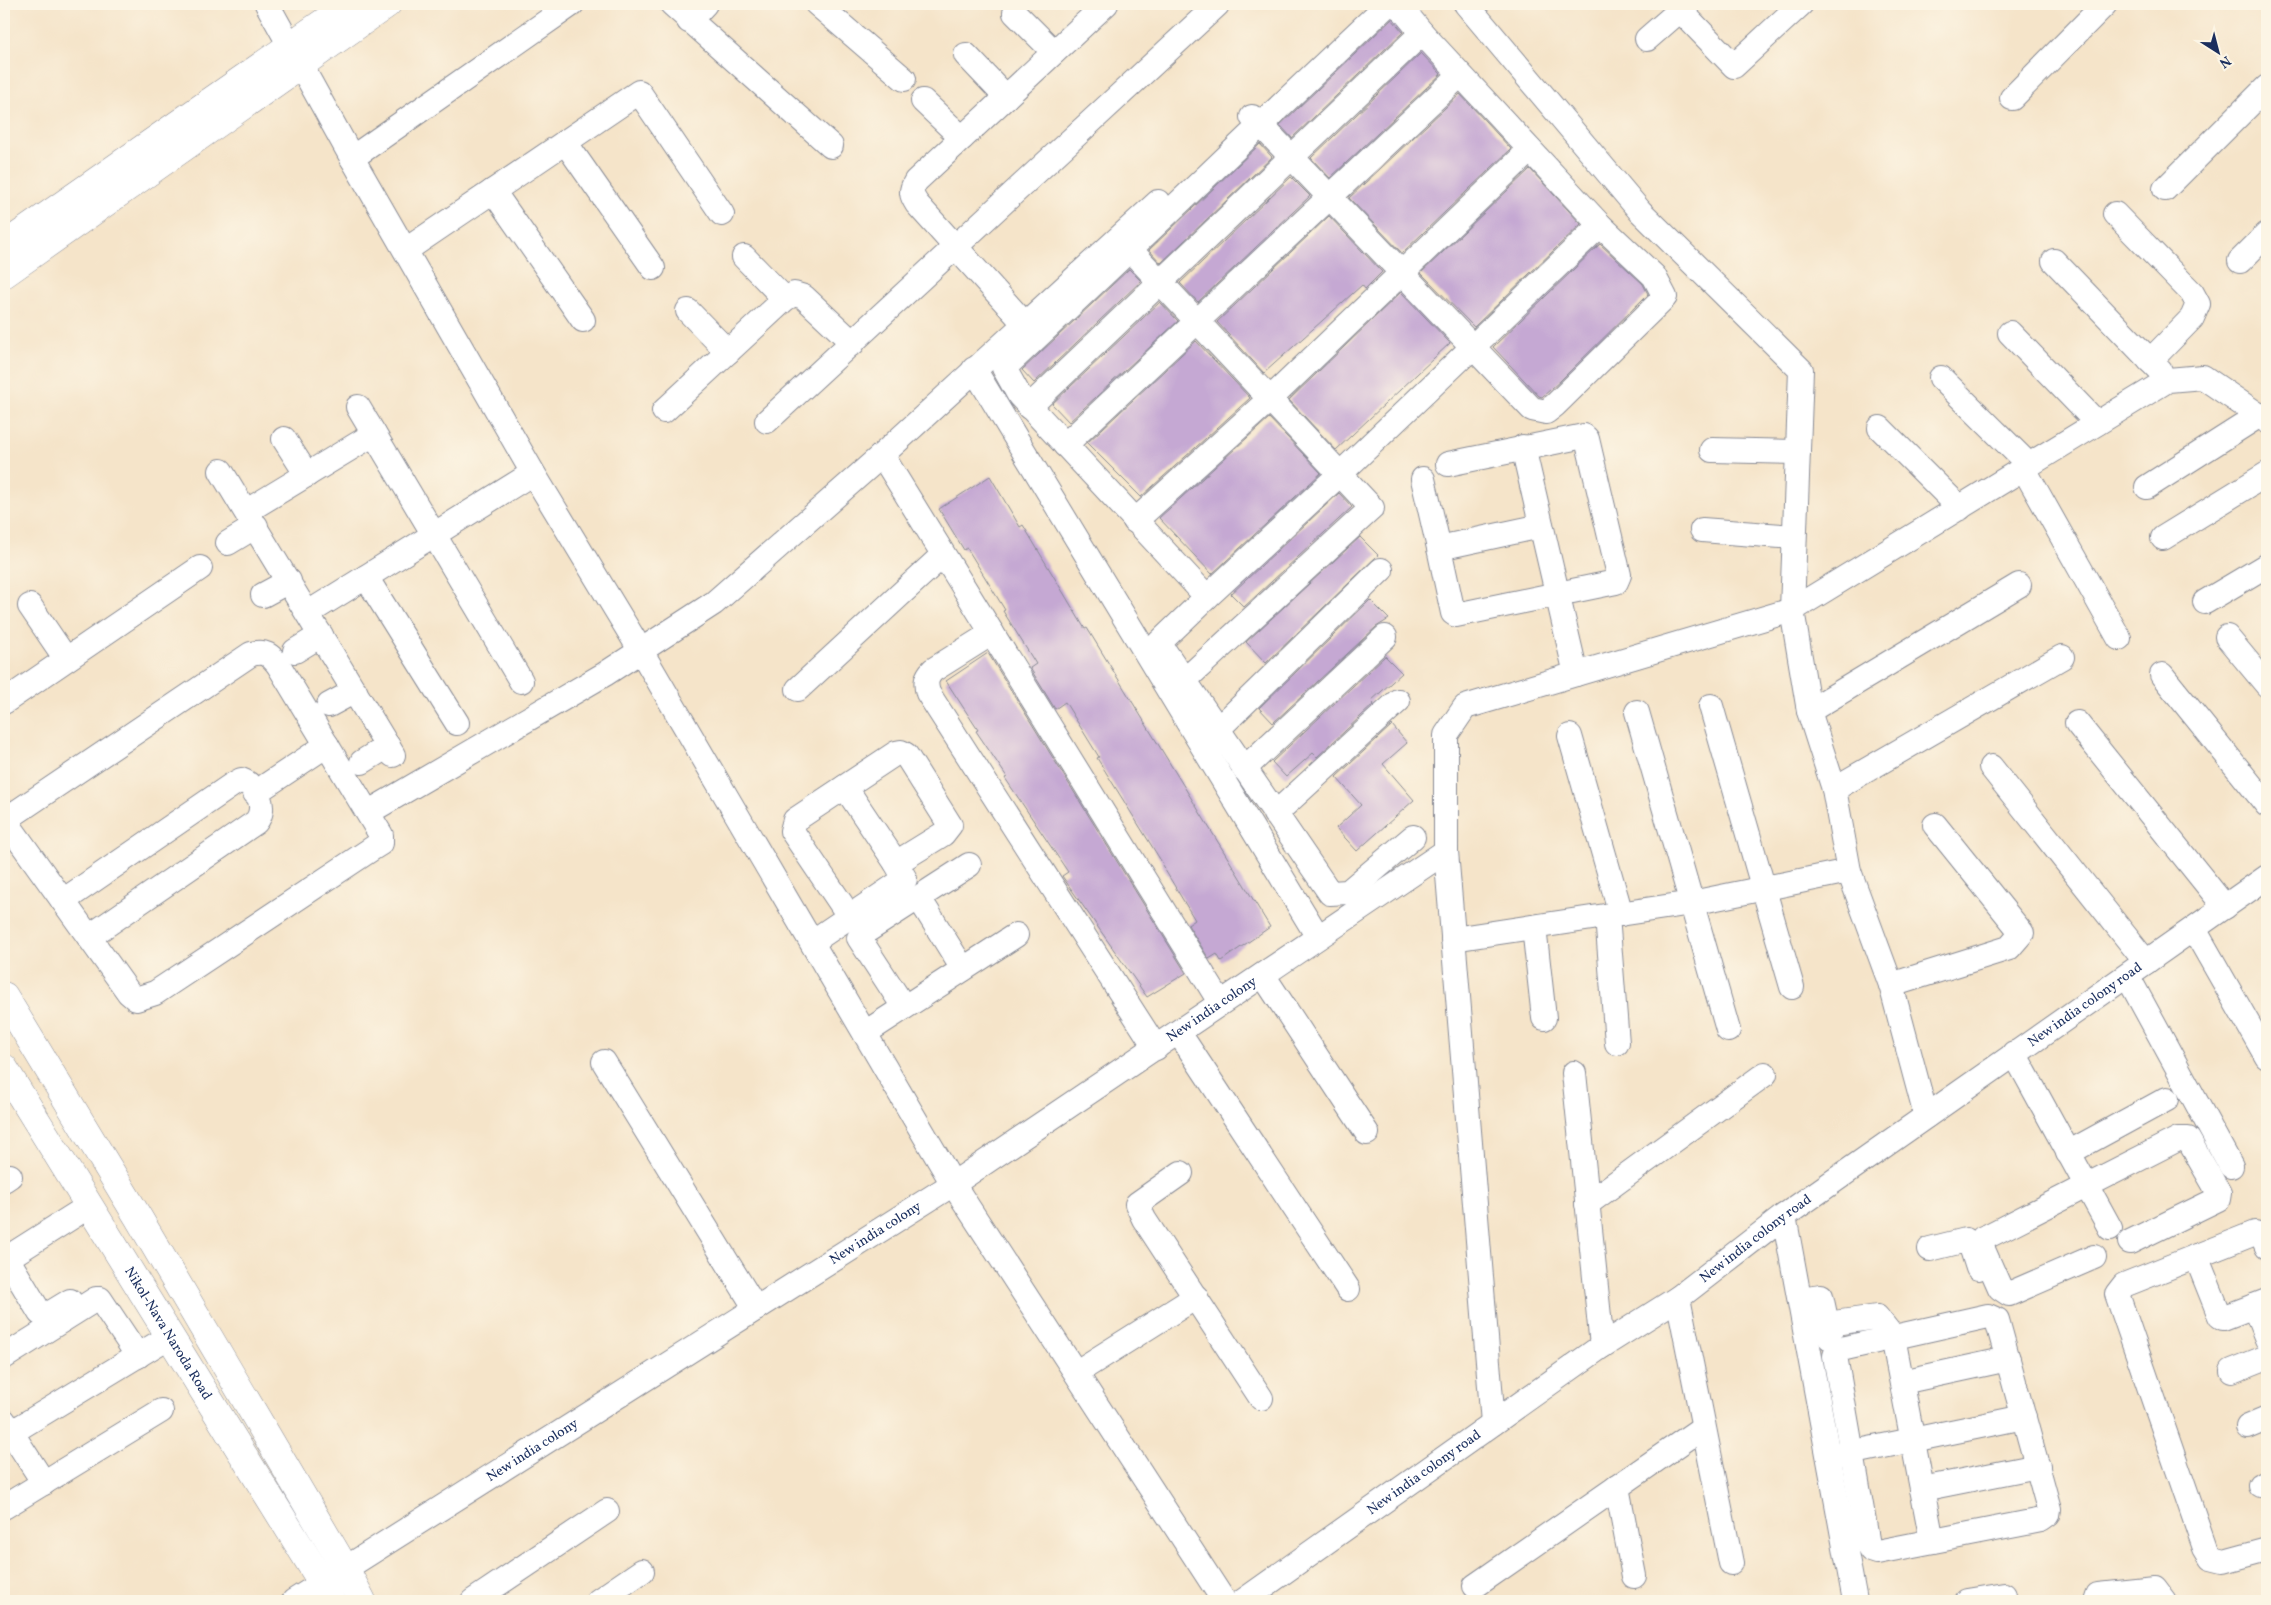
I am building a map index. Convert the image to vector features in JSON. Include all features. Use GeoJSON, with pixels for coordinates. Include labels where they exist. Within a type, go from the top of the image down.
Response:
{"type":"FeatureCollection","features":[{"type":"Feature","properties":{"kind":"street"},"geometry":{"type":"LineString","coordinates":[[267,4],[352,158],[533,473],[641,650],[953,1184],[1077,1372],[1224,1601]]}},
{"type":"Feature","properties":{"kind":"street"},"geometry":{"type":"LineString","coordinates":[[4,274],[295,55],[350,4]]}},
{"type":"Feature","properties":{"kind":"street"},"geometry":{"type":"LineString","coordinates":[[4,246],[295,55],[388,4]]}},
{"type":"Feature","properties":{"kind":"street"},"geometry":{"type":"LineString","coordinates":[[352,158],[572,4]]}},
{"type":"Feature","properties":{"kind":"street"},"geometry":{"type":"LineString","coordinates":[[672,4],[697,12],[831,146]]}},
{"type":"Feature","properties":{"kind":"street"},"geometry":{"type":"LineString","coordinates":[[817,4],[904,79]]}},
{"type":"Feature","properties":{"kind":"street"},"geometry":{"type":"LineString","coordinates":[[1398,4],[1460,75],[1600,225],[1654,276],[1665,297],[1556,405],[1546,412],[1532,410],[1256,120],[1386,6],[1398,4]]}},
{"type":"Feature","properties":{"kind":"street"},"geometry":{"type":"LineString","coordinates":[[1466,4],[1640,211],[1801,370],[1792,610],[1809,711],[1834,789],[1849,871],[1891,985],[1926,1116]]}},
{"type":"Feature","properties":{"kind":"street"},"geometry":{"type":"LineString","coordinates":[[1647,40],[1683,7],[1734,66],[1802,4]]}},
{"type":"Feature","properties":{"kind":"street"},"geometry":{"type":"LineString","coordinates":[[2012,98],[2105,4]]}},
{"type":"Feature","properties":{"kind":"street"},"geometry":{"type":"LineString","coordinates":[[1024,323],[911,196],[916,181],[1054,52],[1101,5]]}},
{"type":"Feature","properties":{"kind":"street"},"geometry":{"type":"LineString","coordinates":[[767,422],[1217,5]]}},
{"type":"Feature","properties":{"kind":"street"},"geometry":{"type":"LineString","coordinates":[[1207,597],[1019,395],[1004,368],[1124,244],[1256,120],[1373,5]]}},
{"type":"Feature","properties":{"kind":"street"},"geometry":{"type":"LineString","coordinates":[[1015,13],[1054,52]]}},
{"type":"Feature","properties":{"kind":"street"},"geometry":{"type":"LineString","coordinates":[[1029,406],[1292,159],[1422,33]]}},
{"type":"Feature","properties":{"kind":"street"},"geometry":{"type":"LineString","coordinates":[[966,55],[1006,97]]}},
{"type":"Feature","properties":{"kind":"street"},"geometry":{"type":"LineString","coordinates":[[1065,445],[1460,75]]}},
{"type":"Feature","properties":{"kind":"street"},"geometry":{"type":"LineString","coordinates":[[2165,189],[2267,87]]}},
{"type":"Feature","properties":{"kind":"street"},"geometry":{"type":"LineString","coordinates":[[406,250],[639,92],[722,214]]}},
{"type":"Feature","properties":{"kind":"street"},"geometry":{"type":"LineString","coordinates":[[923,101],[962,138]]}},
{"type":"Feature","properties":{"kind":"street"},"geometry":{"type":"LineString","coordinates":[[565,142],[653,268]]}},
{"type":"Feature","properties":{"kind":"street"},"geometry":{"type":"LineString","coordinates":[[1136,520],[1270,399],[1530,150]]}},
{"type":"Feature","properties":{"kind":"street"},"geometry":{"type":"LineString","coordinates":[[493,191],[583,320]]}},
{"type":"Feature","properties":{"kind":"street"},"geometry":{"type":"LineString","coordinates":[[2115,214],[2192,293],[2198,304],[2192,318],[2150,361]]}},
{"type":"Feature","properties":{"kind":"street"},"geometry":{"type":"LineString","coordinates":[[1413,837],[1348,892],[1330,893],[1159,643],[1340,474],[1600,225]]}},
{"type":"Feature","properties":{"kind":"street"},"geometry":{"type":"LineString","coordinates":[[2240,261],[2267,234]]}},
{"type":"Feature","properties":{"kind":"street"},"geometry":{"type":"LineString","coordinates":[[1124,244],[1372,508],[1185,680]]}},
{"type":"Feature","properties":{"kind":"street"},"geometry":{"type":"LineString","coordinates":[[374,809],[641,650],[714,603],[882,455],[1024,323],[1124,244]]}},
{"type":"Feature","properties":{"kind":"street"},"geometry":{"type":"LineString","coordinates":[[744,257],[785,299]]}},
{"type":"Feature","properties":{"kind":"street"},"geometry":{"type":"LineString","coordinates":[[2054,261],[2168,380]]}},
{"type":"Feature","properties":{"kind":"street"},"geometry":{"type":"LineString","coordinates":[[664,411],[785,299],[794,294],[804,297],[853,343]]}},
{"type":"Feature","properties":{"kind":"street"},"geometry":{"type":"LineString","coordinates":[[688,311],[728,352]]}},
{"type":"Feature","properties":{"kind":"street"},"geometry":{"type":"LineString","coordinates":[[2010,333],[2097,423]]}},
{"type":"Feature","properties":{"kind":"street"},"geometry":{"type":"LineString","coordinates":[[974,368],[1318,937]]}},
{"type":"Feature","properties":{"kind":"street"},"geometry":{"type":"LineString","coordinates":[[1493,1423],[1446,851],[1446,735],[1465,707],[1792,610],[2168,380],[2203,377],[2264,418],[2147,487]]}},
{"type":"Feature","properties":{"kind":"street"},"geometry":{"type":"LineString","coordinates":[[1941,378],[2027,467],[2119,638]]}},
{"type":"Feature","properties":{"kind":"street"},"geometry":{"type":"LineString","coordinates":[[358,407],[521,681]]}},
{"type":"Feature","properties":{"kind":"street"},"geometry":{"type":"LineString","coordinates":[[1880,428],[1960,508]]}},
{"type":"Feature","properties":{"kind":"street"},"geometry":{"type":"LineString","coordinates":[[228,542],[252,519],[307,475],[374,434]]}},
{"type":"Feature","properties":{"kind":"street"},"geometry":{"type":"LineString","coordinates":[[1423,479],[1451,609],[1456,615],[1558,596],[1616,582],[1618,579],[1587,439],[1580,436],[1448,464]]}},
{"type":"Feature","properties":{"kind":"street"},"geometry":{"type":"LineString","coordinates":[[284,439],[307,475]]}},
{"type":"Feature","properties":{"kind":"street"},"geometry":{"type":"LineString","coordinates":[[1522,447],[1576,674]]}},
{"type":"Feature","properties":{"kind":"street"},"geometry":{"type":"LineString","coordinates":[[1712,450],[1798,452]]}},
{"type":"Feature","properties":{"kind":"street"},"geometry":{"type":"LineString","coordinates":[[882,455],[1220,1002]]}},
{"type":"Feature","properties":{"kind":"street"},"geometry":{"type":"LineString","coordinates":[[221,471],[252,519],[391,751],[362,762]]}},
{"type":"Feature","properties":{"kind":"street"},"geometry":{"type":"LineString","coordinates":[[308,613],[533,473]]}},
{"type":"Feature","properties":{"kind":"street"},"geometry":{"type":"LineString","coordinates":[[2163,538],[2267,474]]}},
{"type":"Feature","properties":{"kind":"street"},"geometry":{"type":"LineString","coordinates":[[1439,548],[1541,526]]}},
{"type":"Feature","properties":{"kind":"street"},"geometry":{"type":"LineString","coordinates":[[1702,530],[1794,537]]}},
{"type":"Feature","properties":{"kind":"street"},"geometry":{"type":"LineString","coordinates":[[798,690],[943,555]]}},
{"type":"Feature","properties":{"kind":"street"},"geometry":{"type":"LineString","coordinates":[[2206,602],[2267,565]]}},
{"type":"Feature","properties":{"kind":"street"},"geometry":{"type":"LineString","coordinates":[[4,702],[200,568]]}},
{"type":"Feature","properties":{"kind":"street"},"geometry":{"type":"LineString","coordinates":[[1217,730],[1382,570]]}},
{"type":"Feature","properties":{"kind":"street"},"geometry":{"type":"LineString","coordinates":[[366,576],[457,723]]}},
{"type":"Feature","properties":{"kind":"street"},"geometry":{"type":"LineString","coordinates":[[263,595],[289,581]]}},
{"type":"Feature","properties":{"kind":"street"},"geometry":{"type":"LineString","coordinates":[[1809,711],[2020,585]]}},
{"type":"Feature","properties":{"kind":"street"},"geometry":{"type":"LineString","coordinates":[[30,606],[66,659]]}},
{"type":"Feature","properties":{"kind":"street"},"geometry":{"type":"LineString","coordinates":[[992,633],[933,670],[926,684],[928,693],[1156,1048]]}},
{"type":"Feature","properties":{"kind":"street"},"geometry":{"type":"LineString","coordinates":[[295,651],[321,635]]}},
{"type":"Feature","properties":{"kind":"street"},"geometry":{"type":"LineString","coordinates":[[1244,768],[1386,637]]}},
{"type":"Feature","properties":{"kind":"street"},"geometry":{"type":"LineString","coordinates":[[2227,637],[2267,685]]}},
{"type":"Feature","properties":{"kind":"street"},"geometry":{"type":"LineString","coordinates":[[260,652],[271,656],[381,835],[381,843],[146,997],[136,999],[129,993],[4,821],[250,654],[260,652]]}},
{"type":"Feature","properties":{"kind":"street"},"geometry":{"type":"LineString","coordinates":[[1834,789],[2062,657]]}},
{"type":"Feature","properties":{"kind":"street"},"geometry":{"type":"LineString","coordinates":[[2162,674],[2267,805]]}},
{"type":"Feature","properties":{"kind":"street"},"geometry":{"type":"LineString","coordinates":[[329,705],[355,691]]}},
{"type":"Feature","properties":{"kind":"street"},"geometry":{"type":"LineString","coordinates":[[1275,814],[1398,701]]}},
{"type":"Feature","properties":{"kind":"street"},"geometry":{"type":"LineString","coordinates":[[1711,706],[1792,987]]}},
{"type":"Feature","properties":{"kind":"street"},"geometry":{"type":"LineString","coordinates":[[1637,712],[1728,1030]]}},
{"type":"Feature","properties":{"kind":"street"},"geometry":{"type":"LineString","coordinates":[[2077,723],[2225,907]]}},
{"type":"Feature","properties":{"kind":"street"},"geometry":{"type":"LineString","coordinates":[[1570,736],[1614,915],[1617,1043]]}},
{"type":"Feature","properties":{"kind":"street"},"geometry":{"type":"LineString","coordinates":[[256,793],[327,746]]}},
{"type":"Feature","properties":{"kind":"street"},"geometry":{"type":"LineString","coordinates":[[850,917],[792,831],[791,826],[795,820],[896,753],[901,752],[906,755],[950,826],[943,834],[896,863]]}},
{"type":"Feature","properties":{"kind":"street"},"geometry":{"type":"LineString","coordinates":[[1991,767],[2137,969],[2230,1166]]}},
{"type":"Feature","properties":{"kind":"street"},"geometry":{"type":"LineString","coordinates":[[63,901],[232,785],[241,780],[250,783],[263,806],[262,815],[256,822],[88,937]]}},
{"type":"Feature","properties":{"kind":"street"},"geometry":{"type":"LineString","coordinates":[[812,942],[903,882],[905,877],[845,787]]}},
{"type":"Feature","properties":{"kind":"street"},"geometry":{"type":"LineString","coordinates":[[1891,985],[2009,948],[2022,933],[1935,825]]}},
{"type":"Feature","properties":{"kind":"street","name":"New india colony"},"geometry":{"type":"LineString","coordinates":[[294,1601],[327,1593],[346,1570],[953,1184],[1446,851]]}},
{"type":"Feature","properties":{"kind":"street"},"geometry":{"type":"LineString","coordinates":[[904,1007],[859,938],[862,934],[969,865]]}},
{"type":"Feature","properties":{"kind":"street"},"geometry":{"type":"LineString","coordinates":[[1453,939],[1692,903],[1849,871]]}},
{"type":"Feature","properties":{"kind":"street","name":"New india colony road"},"geometry":{"type":"LineString","coordinates":[[1243,1601],[1602,1346],[1678,1298],[1784,1216],[2267,877]]}},
{"type":"Feature","properties":{"kind":"street"},"geometry":{"type":"LineString","coordinates":[[919,898],[963,969]]}},
{"type":"Feature","properties":{"kind":"street"},"geometry":{"type":"LineString","coordinates":[[1534,927],[1544,1018]]}},
{"type":"Feature","properties":{"kind":"street"},"geometry":{"type":"LineString","coordinates":[[2194,928],[2267,1057]]}},
{"type":"Feature","properties":{"kind":"street"},"geometry":{"type":"LineString","coordinates":[[865,1033],[1016,935]]}},
{"type":"Feature","properties":{"kind":"street"},"geometry":{"type":"LineString","coordinates":[[1263,975],[1367,1133]]}},
{"type":"Feature","properties":{"kind":"street"},"geometry":{"type":"LineString","coordinates":[[4,996],[346,1570],[362,1601]]}},
{"type":"Feature","properties":{"kind":"street"},"geometry":{"type":"LineString","coordinates":[[1179,1033],[1348,1289]]}},
{"type":"Feature","properties":{"kind":"street"},"geometry":{"type":"LineString","coordinates":[[2014,1053],[2110,1228]]}},
{"type":"Feature","properties":{"kind":"street"},"geometry":{"type":"LineString","coordinates":[[604,1062],[756,1309]]}},
{"type":"Feature","properties":{"kind":"street","name":"Nikol-Nava Naroda Road"},"geometry":{"type":"LineString","coordinates":[[4,1068],[327,1593]]}},
{"type":"Feature","properties":{"kind":"street"},"geometry":{"type":"LineString","coordinates":[[1574,1073],[1602,1346]]}},
{"type":"Feature","properties":{"kind":"street"},"geometry":{"type":"LineString","coordinates":[[1587,1204],[1764,1074]]}},
{"type":"Feature","properties":{"kind":"street"},"geometry":{"type":"LineString","coordinates":[[2068,1153],[2167,1099]]}},
{"type":"Feature","properties":{"kind":"street"},"geometry":{"type":"LineString","coordinates":[[2094,1257],[2009,1294],[2000,1288],[1981,1245],[1983,1238],[2085,1184],[2178,1139],[2188,1139],[2192,1143],[2218,1193],[2218,1199],[2130,1242]]}},
{"type":"Feature","properties":{"kind":"street"},"geometry":{"type":"LineString","coordinates":[[1181,1173],[1137,1204],[1144,1219],[1262,1398]]}},
{"type":"Feature","properties":{"kind":"street"},"geometry":{"type":"LineString","coordinates":[[89,1206],[5,1259],[43,1315],[47,1315],[92,1287]]}},
{"type":"Feature","properties":{"kind":"street"},"geometry":{"type":"LineString","coordinates":[[1784,1216],[1800,1299],[1840,1455],[1868,1545],[1871,1550],[1877,1552],[2041,1520],[2048,1515],[2049,1509],[2038,1466],[2008,1359],[1970,1243],[1961,1240],[1930,1249]]}},
{"type":"Feature","properties":{"kind":"street"},"geometry":{"type":"LineString","coordinates":[[2267,1247],[2262,1235],[2255,1233],[2124,1285],[2117,1294],[2205,1548],[2211,1558],[2223,1561],[2267,1549]]}},
{"type":"Feature","properties":{"kind":"street"},"geometry":{"type":"LineString","coordinates":[[2196,1256],[2220,1316],[2223,1318],[2261,1303],[2267,1339]]}},
{"type":"Feature","properties":{"kind":"street"},"geometry":{"type":"LineString","coordinates":[[1800,1299],[1822,1296],[1829,1332],[1878,1317],[1893,1337],[1932,1542]]}},
{"type":"Feature","properties":{"kind":"street"},"geometry":{"type":"LineString","coordinates":[[1077,1372],[1196,1297]]}},
{"type":"Feature","properties":{"kind":"street"},"geometry":{"type":"LineString","coordinates":[[1678,1298],[1730,1563]]}},
{"type":"Feature","properties":{"kind":"street"},"geometry":{"type":"LineString","coordinates":[[4,1357],[96,1299],[100,1299],[138,1356]]}},
{"type":"Feature","properties":{"kind":"street"},"geometry":{"type":"LineString","coordinates":[[1855,1601],[1840,1455],[1835,1356],[1841,1348],[1991,1316],[1995,1317]]}},
{"type":"Feature","properties":{"kind":"street"},"geometry":{"type":"LineString","coordinates":[[44,1483],[6,1430],[170,1336]]}},
{"type":"Feature","properties":{"kind":"street"},"geometry":{"type":"LineString","coordinates":[[2232,1371],[2267,1357]]}},
{"type":"Feature","properties":{"kind":"street"},"geometry":{"type":"LineString","coordinates":[[1902,1382],[2008,1359]]}},
{"type":"Feature","properties":{"kind":"street"},"geometry":{"type":"LineString","coordinates":[[4,1507],[162,1411]]}},
{"type":"Feature","properties":{"kind":"street"},"geometry":{"type":"LineString","coordinates":[[1840,1455],[2024,1417]]}},
{"type":"Feature","properties":{"kind":"street"},"geometry":{"type":"LineString","coordinates":[[1475,1586],[1702,1428]]}},
{"type":"Feature","properties":{"kind":"street"},"geometry":{"type":"LineString","coordinates":[[1922,1489],[2038,1466]]}},
{"type":"Feature","properties":{"kind":"street"},"geometry":{"type":"LineString","coordinates":[[1616,1487],[1634,1576]]}},
{"type":"Feature","properties":{"kind":"street"},"geometry":{"type":"LineString","coordinates":[[473,1601],[607,1511]]}},
{"type":"Feature","properties":{"kind":"street"},"geometry":{"type":"LineString","coordinates":[[598,1601],[642,1571]]}},
{"type":"Feature","properties":{"kind":"street"},"geometry":{"type":"LineString","coordinates":[[2096,1601],[2098,1596],[2155,1589],[2164,1601]]}},
{"type":"Feature","properties":{"kind":"street"},"geometry":{"type":"LineString","coordinates":[[1967,1601],[2004,1595]]}},
{"type":"Feature","properties":{"kind":"building"},"geometry":{"type":"Polygon","coordinates":[[[1392,19],[1403,32],[1292,138],[1280,125],[1392,19]]]}},
{"type":"Feature","properties":{"kind":"building"},"geometry":{"type":"Polygon","coordinates":[[[1421,53],[1441,74],[1330,178],[1311,158],[1421,53]]]}},
{"type":"Feature","properties":{"kind":"building"},"geometry":{"type":"Polygon","coordinates":[[[1460,94],[1511,149],[1402,253],[1349,198],[1460,94]]]}},
{"type":"Feature","properties":{"kind":"building"},"geometry":{"type":"Polygon","coordinates":[[[1260,144],[1272,157],[1161,263],[1149,250],[1260,144]]]}},
{"type":"Feature","properties":{"kind":"building"},"geometry":{"type":"Polygon","coordinates":[[[1530,169],[1581,224],[1474,327],[1421,273],[1530,169]]]}},
{"type":"Feature","properties":{"kind":"building"},"geometry":{"type":"Polygon","coordinates":[[[1291,177],[1310,196],[1198,302],[1180,283],[1291,177]]]}},
{"type":"Feature","properties":{"kind":"building"},"geometry":{"type":"Polygon","coordinates":[[[1329,216],[1382,272],[1365,289],[1362,285],[1264,373],[1217,322],[1329,216]]]}},
{"type":"Feature","properties":{"kind":"building"},"geometry":{"type":"Polygon","coordinates":[[[1600,244],[1643,284],[1648,294],[1560,381],[1542,397],[1539,396],[1493,347],[1600,244]]]}},
{"type":"Feature","properties":{"kind":"building"},"geometry":{"type":"Polygon","coordinates":[[[1129,269],[1141,281],[1034,383],[1022,370],[1129,269]]]}},
{"type":"Feature","properties":{"kind":"building"},"geometry":{"type":"Polygon","coordinates":[[[1401,292],[1450,343],[1336,450],[1289,400],[1401,292]]]}},
{"type":"Feature","properties":{"kind":"building"},"geometry":{"type":"Polygon","coordinates":[[[1160,302],[1178,321],[1069,422],[1052,404],[1160,302]]]}},
{"type":"Feature","properties":{"kind":"building"},"geometry":{"type":"Polygon","coordinates":[[[1196,341],[1250,398],[1141,497],[1087,443],[1196,341]]]}},
{"type":"Feature","properties":{"kind":"building"},"geometry":{"type":"Polygon","coordinates":[[[1269,418],[1321,473],[1212,574],[1159,518],[1269,418]]]}},
{"type":"Feature","properties":{"kind":"building"},"geometry":{"type":"Polygon","coordinates":[[[990,476],[1020,527],[1023,525],[1085,629],[1087,628],[1270,927],[1221,961],[1217,954],[1209,959],[1188,925],[1195,920],[1163,864],[1097,758],[1099,757],[1065,702],[1055,709],[1030,668],[1036,664],[1003,611],[1005,610],[967,548],[964,550],[939,509],[990,476]]]}},
{"type":"Feature","properties":{"kind":"building"},"geometry":{"type":"Polygon","coordinates":[[[1339,493],[1352,507],[1244,607],[1231,594],[1339,493]]]}},
{"type":"Feature","properties":{"kind":"building"},"geometry":{"type":"Polygon","coordinates":[[[1360,537],[1378,555],[1266,663],[1246,642],[1360,537]]]}},
{"type":"Feature","properties":{"kind":"building"},"geometry":{"type":"Polygon","coordinates":[[[1370,600],[1389,619],[1376,627],[1273,723],[1259,708],[1370,600]]]}},
{"type":"Feature","properties":{"kind":"building"},"geometry":{"type":"Polygon","coordinates":[[[988,653],[1186,973],[1147,997],[1062,876],[1068,872],[1005,778],[1007,777],[946,681],[988,653]]]}},
{"type":"Feature","properties":{"kind":"building"},"geometry":{"type":"Polygon","coordinates":[[[1385,656],[1402,673],[1371,701],[1374,704],[1317,757],[1313,753],[1286,777],[1272,762],[1385,656]]]}},
{"type":"Feature","properties":{"kind":"building"},"geometry":{"type":"Polygon","coordinates":[[[1392,725],[1407,743],[1383,764],[1414,800],[1357,851],[1336,828],[1361,805],[1336,777],[1392,725]]]}}]}
